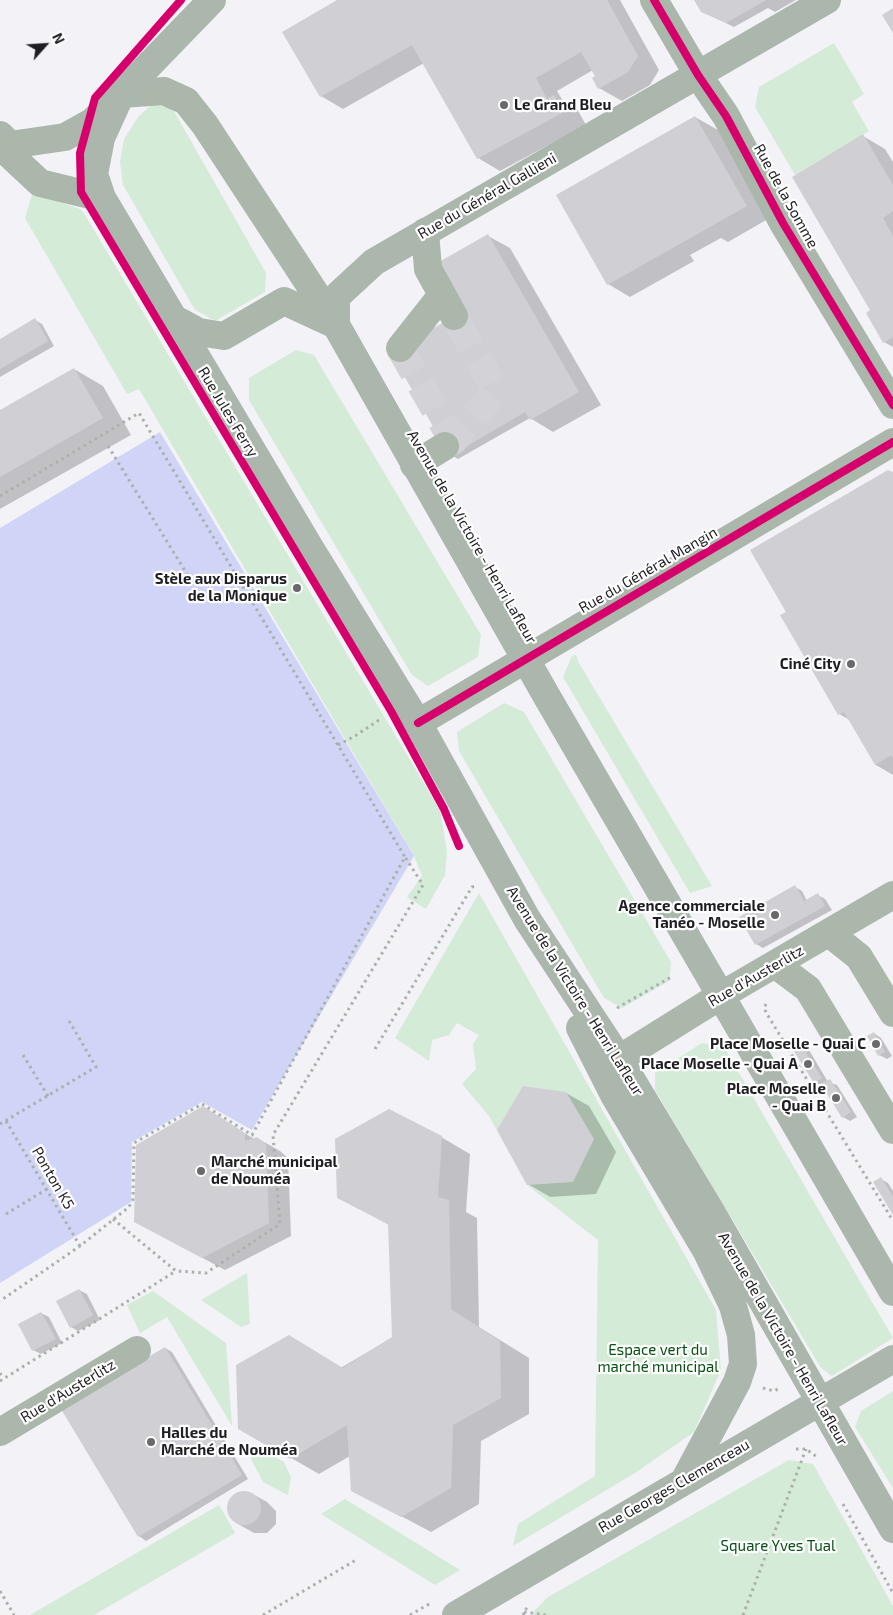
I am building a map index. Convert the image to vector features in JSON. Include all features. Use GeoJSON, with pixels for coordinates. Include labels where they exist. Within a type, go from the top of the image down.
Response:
{"type":"FeatureCollection","features":[{"type":"Feature","properties":{"kind":"main road"},"geometry":{"type":"LineString","coordinates":[[102,198],[94,174],[101,138],[121,94],[212,0]]}},
{"type":"Feature","properties":{"kind":"main road","name":"Rue du Général Gallieni"},"geometry":{"type":"LineString","coordinates":[[336,325],[336,297],[374,262],[826,0]]}},
{"type":"Feature","properties":{"kind":"main road","name":"Avenue de la Victoire - Henri Lafleur"},"geometry":{"type":"LineString","coordinates":[[102,198],[418,723],[527,919],[619,1059],[709,1208],[818,1402],[893,1529]]}},
{"type":"Feature","properties":{"kind":"main road","name":"Avenue de la Victoire - Henri Lafleur"},"geometry":{"type":"LineString","coordinates":[[336,325],[525,659],[893,1292]]}},
{"type":"Feature","properties":{"kind":"main road"},"geometry":{"type":"LineString","coordinates":[[527,919],[614,1095],[706,1250],[733,1306],[741,1335],[743,1364],[737,1382],[684,1481]]}},
{"type":"Feature","properties":{"kind":"main road","name":"Rue Georges Clemenceau"},"geometry":{"type":"LineString","coordinates":[[463,1608],[893,1359]]}},
{"type":"Feature","properties":{"kind":"street","name":"Rue de la Somme"},"geometry":{"type":"LineString","coordinates":[[654,0],[698,75],[726,116],[783,223],[893,405]]}},
{"type":"Feature","properties":{"kind":"street","name":"Avenue de la Victoire - Henri Lafleur"},"geometry":{"type":"LineString","coordinates":[[121,94],[164,91],[186,101],[205,126],[336,325]]}},
{"type":"Feature","properties":{"kind":"street"},"geometry":{"type":"LineString","coordinates":[[102,198],[40,183],[10,155],[5,140],[65,137],[92,122],[121,94]]}},
{"type":"Feature","properties":{"kind":"street"},"geometry":{"type":"LineString","coordinates":[[400,348],[448,306],[428,269],[425,232]]}},
{"type":"Feature","properties":{"kind":"street"},"geometry":{"type":"LineString","coordinates":[[173,318],[200,332],[224,336],[284,301],[336,325]]}},
{"type":"Feature","properties":{"kind":"street","name":"Rue du Général Mangin"},"geometry":{"type":"LineString","coordinates":[[418,723],[893,442]]}},
{"type":"Feature","properties":{"kind":"street"},"geometry":{"type":"LineString","coordinates":[[414,465],[444,446]]}},
{"type":"Feature","properties":{"kind":"street","name":"Rue d'Austerlitz"},"geometry":{"type":"LineString","coordinates":[[619,1059],[720,996],[829,933],[890,901]]}},
{"type":"Feature","properties":{"kind":"street"},"geometry":{"type":"LineString","coordinates":[[829,933],[859,958],[893,1013]]}},
{"type":"Feature","properties":{"kind":"street"},"geometry":{"type":"LineString","coordinates":[[776,965],[808,989],[893,1130]]}},
{"type":"Feature","properties":{"kind":"street","name":"Rue d'Austerlitz"},"geometry":{"type":"LineString","coordinates":[[0,1432],[136,1350]]}},
{"type":"Feature","properties":{"kind":"path"},"geometry":{"type":"LineString","coordinates":[[0,496],[139,412],[423,885],[273,1135],[280,1224],[206,1273],[176,1271],[113,1219]]}},
{"type":"Feature","properties":{"kind":"path"},"geometry":{"type":"LineString","coordinates":[[108,446],[192,582]]}},
{"type":"Feature","properties":{"kind":"path"},"geometry":{"type":"LineString","coordinates":[[0,1301],[80,1246],[128,1207],[133,1199],[134,1143],[202,1104],[252,1136],[405,857]]}},
{"type":"Feature","properties":{"kind":"path"},"geometry":{"type":"LineString","coordinates":[[375,1049],[472,887],[484,886]]}},
{"type":"Feature","properties":{"kind":"path"},"geometry":{"type":"LineString","coordinates":[[613,1010],[673,976]]}},
{"type":"Feature","properties":{"kind":"path"},"geometry":{"type":"LineString","coordinates":[[766,1003],[764,1008],[767,1014],[893,1221]]}},
{"type":"Feature","properties":{"kind":"path"},"geometry":{"type":"LineString","coordinates":[[0,1124],[96,1067],[68,1019]]}},
{"type":"Feature","properties":{"kind":"path"},"geometry":{"type":"LineString","coordinates":[[24,1055],[48,1096]]}},
{"type":"Feature","properties":{"kind":"path"},"geometry":{"type":"LineString","coordinates":[[6,1214],[47,1189]]}},
{"type":"Feature","properties":{"kind":"path"},"geometry":{"type":"LineString","coordinates":[[0,1373],[1,1380],[176,1271]]}},
{"type":"Feature","properties":{"kind":"path"},"geometry":{"type":"LineString","coordinates":[[758,1386],[774,1391],[787,1384]]}},
{"type":"Feature","properties":{"kind":"path"},"geometry":{"type":"LineString","coordinates":[[743,1615],[806,1449],[816,1455],[821,1464]]}},
{"type":"Feature","properties":{"kind":"path"},"geometry":{"type":"LineString","coordinates":[[840,1498],[893,1593]]}},
{"type":"Feature","properties":{"kind":"path"},"geometry":{"type":"LineString","coordinates":[[263,1615],[356,1560]]}},
{"type":"Feature","properties":{"kind":"path"},"geometry":{"type":"LineString","coordinates":[[0,1591],[14,1615]]}},
{"type":"Feature","properties":{"kind":"path"},"geometry":{"type":"LineString","coordinates":[[410,1615],[463,1608]]}},
{"type":"Feature","properties":{"kind":"path"},"geometry":{"type":"LineString","coordinates":[[523,1612],[546,1615]]}},
{"type":"Feature","properties":{"kind":"green space"},"geometry":{"type":"Polygon","coordinates":[[[834,43],[864,94],[852,102],[869,131],[795,175],[755,107],[759,87],[834,43]]]}},
{"type":"Feature","properties":{"kind":"green space"},"geometry":{"type":"Polygon","coordinates":[[[155,102],[171,106],[266,273],[265,292],[215,321],[195,310],[123,185],[120,162],[124,139],[139,116],[155,102]]]}},
{"type":"Feature","properties":{"kind":"green space"},"geometry":{"type":"Polygon","coordinates":[[[33,192],[82,210],[440,810],[447,852],[445,875],[426,909],[407,897],[422,876],[414,856],[139,389],[127,394],[25,218],[33,192]]]}},
{"type":"Feature","properties":{"kind":"green space"},"geometry":{"type":"Polygon","coordinates":[[[296,350],[314,355],[481,635],[478,657],[428,686],[412,675],[249,400],[249,378],[296,350]]]}},
{"type":"Feature","properties":{"kind":"green space"},"geometry":{"type":"Polygon","coordinates":[[[576,655],[712,886],[690,893],[563,677],[572,656],[576,655]]]}},
{"type":"Feature","properties":{"kind":"green space"},"geometry":{"type":"Polygon","coordinates":[[[504,703],[524,712],[671,962],[669,981],[622,1008],[604,998],[459,751],[457,732],[504,703]]]}},
{"type":"Feature","properties":{"kind":"green space","name":"Espace vert du marché municipal"},"geometry":{"type":"Polygon","coordinates":[[[479,893],[716,1310],[721,1370],[694,1432],[635,1473],[513,1546],[518,1524],[595,1476],[598,1240],[527,1185],[489,1116],[462,1084],[476,1069],[473,1044],[479,1035],[457,1023],[449,1035],[432,1040],[429,1061],[395,1038],[479,893]]]}},
{"type":"Feature","properties":{"kind":"green space"},"geometry":{"type":"Polygon","coordinates":[[[702,1043],[724,1047],[893,1338],[832,1376],[821,1368],[655,1090],[655,1073],[702,1043]]]}},
{"type":"Feature","properties":{"kind":"green space"},"geometry":{"type":"Polygon","coordinates":[[[247,1273],[250,1324],[241,1327],[201,1300],[247,1273]]]}},
{"type":"Feature","properties":{"kind":"green space"},"geometry":{"type":"Polygon","coordinates":[[[153,1291],[226,1343],[232,1426],[167,1317],[140,1333],[127,1305],[153,1291]]]}},
{"type":"Feature","properties":{"kind":"green space"},"geometry":{"type":"Polygon","coordinates":[[[893,1391],[893,1488],[855,1427],[861,1411],[893,1391]]]}},
{"type":"Feature","properties":{"kind":"green space"},"geometry":{"type":"Polygon","coordinates":[[[253,1444],[284,1462],[291,1477],[288,1495],[263,1482],[251,1459],[253,1444]]]}},
{"type":"Feature","properties":{"kind":"green space","name":"Square Yves Tual"},"geometry":{"type":"Polygon","coordinates":[[[789,1460],[813,1464],[893,1606],[893,1615],[533,1615],[533,1612],[548,1597],[789,1460]]]}},
{"type":"Feature","properties":{"kind":"green space"},"geometry":{"type":"Polygon","coordinates":[[[345,1499],[460,1570],[435,1585],[321,1514],[345,1499]]]}},
{"type":"Feature","properties":{"kind":"green space"},"geometry":{"type":"Polygon","coordinates":[[[219,1505],[235,1533],[94,1615],[30,1615],[219,1505]]]}},
{"type":"Feature","properties":{"kind":"water"},"geometry":{"type":"Polygon","coordinates":[[[160,432],[414,856],[252,1130],[202,1102],[132,1142],[131,1202],[0,1283],[0,528],[160,432]]]}},
{"type":"Feature","properties":{"kind":"building"},"geometry":{"type":"Polygon","coordinates":[[[337,0],[607,0],[638,56],[628,72],[598,89],[592,78],[595,76],[581,52],[536,78],[547,99],[554,95],[564,112],[477,159],[412,45],[320,97],[282,32],[337,0]]]}},
{"type":"Feature","properties":{"kind":"building"},"geometry":{"type":"Polygon","coordinates":[[[694,0],[766,0],[726,23],[701,12],[694,0]]]}},
{"type":"Feature","properties":{"kind":"building"},"geometry":{"type":"Polygon","coordinates":[[[893,8],[893,33],[882,15],[893,8]]]}},
{"type":"Feature","properties":{"kind":"building"},"geometry":{"type":"Polygon","coordinates":[[[695,116],[747,206],[607,285],[556,195],[695,116]]]}},
{"type":"Feature","properties":{"kind":"building"},"geometry":{"type":"Polygon","coordinates":[[[863,134],[893,185],[893,211],[883,218],[893,236],[893,337],[883,343],[866,313],[870,310],[792,177],[863,134]]]}},
{"type":"Feature","properties":{"kind":"building"},"geometry":{"type":"Polygon","coordinates":[[[488,234],[579,392],[530,420],[525,412],[450,456],[391,353],[466,309],[439,262],[488,234]]]}},
{"type":"Feature","properties":{"kind":"building"},"geometry":{"type":"Polygon","coordinates":[[[35,318],[48,341],[0,369],[0,339],[35,318]]]}},
{"type":"Feature","properties":{"kind":"building"},"geometry":{"type":"Polygon","coordinates":[[[74,368],[103,418],[0,477],[0,410],[74,368]]]}},
{"type":"Feature","properties":{"kind":"building","name":"Ciné City"},"geometry":{"type":"Polygon","coordinates":[[[888,470],[893,472],[893,758],[891,755],[875,765],[844,712],[838,715],[780,615],[786,612],[750,550],[888,470]]]}},
{"type":"Feature","properties":{"kind":"building","name":"Agence commerciale Tanéo - Moselle"},"geometry":{"type":"Polygon","coordinates":[[[795,885],[804,901],[818,893],[825,906],[755,945],[739,917],[795,885]]]}},
{"type":"Feature","properties":{"kind":"building","name":"Place Moselle - Quai C"},"geometry":{"type":"Polygon","coordinates":[[[874,1032],[885,1052],[878,1056],[867,1036],[874,1032]]]}},
{"type":"Feature","properties":{"kind":"building","name":"Place Moselle - Quai A"},"geometry":{"type":"Polygon","coordinates":[[[801,1045],[822,1078],[814,1083],[793,1050],[801,1045]]]}},
{"type":"Feature","properties":{"kind":"building","name":"Place Moselle - Quai B"},"geometry":{"type":"Polygon","coordinates":[[[830,1079],[851,1112],[842,1118],[821,1084],[830,1079]]]}},
{"type":"Feature","properties":{"kind":"building"},"geometry":{"type":"Polygon","coordinates":[[[523,1086],[566,1092],[594,1139],[573,1182],[527,1185],[497,1130],[523,1086]]]}},
{"type":"Feature","properties":{"kind":"building","name":"Marché municipal de Nouméa"},"geometry":{"type":"Polygon","coordinates":[[[203,1106],[245,1133],[245,1141],[257,1137],[266,1144],[269,1223],[202,1258],[134,1222],[136,1145],[203,1106]]]}},
{"type":"Feature","properties":{"kind":"building","name":"Marché municipal de Nouméa"},"geometry":{"type":"Polygon","coordinates":[[[389,1109],[442,1136],[438,1197],[449,1200],[451,1309],[500,1341],[501,1398],[453,1425],[451,1488],[401,1517],[351,1491],[347,1425],[290,1459],[238,1429],[236,1365],[289,1335],[343,1368],[392,1337],[388,1224],[337,1198],[335,1139],[389,1109]]]}},
{"type":"Feature","properties":{"kind":"building"},"geometry":{"type":"Polygon","coordinates":[[[881,1177],[893,1197],[893,1215],[873,1182],[881,1177]]]}},
{"type":"Feature","properties":{"kind":"building"},"geometry":{"type":"Polygon","coordinates":[[[79,1289],[93,1315],[70,1328],[56,1301],[79,1289]]]}},
{"type":"Feature","properties":{"kind":"building"},"geometry":{"type":"Polygon","coordinates":[[[41,1312],[56,1339],[32,1351],[18,1324],[41,1312]]]}},
{"type":"Feature","properties":{"kind":"building","name":"Halles du Marché de Nouméa"},"geometry":{"type":"Polygon","coordinates":[[[165,1347],[242,1475],[138,1537],[61,1409],[165,1347]]]}},
{"type":"Feature","properties":{"kind":"building"},"geometry":{"type":"Polygon","coordinates":[[[244,1491],[251,1492],[256,1496],[260,1501],[260,1515],[256,1520],[251,1524],[244,1525],[237,1524],[232,1520],[228,1515],[227,1508],[228,1501],[232,1496],[237,1492],[244,1491]]]}},
{"type":"Feature","properties":{"kind":"tunnel"},"geometry":{"type":"LineString","coordinates":[[445,446],[453,441],[496,391],[454,316]]}},
{"type":"Feature","properties":{"kind":"tunnel"},"geometry":{"type":"LineString","coordinates":[[400,348],[453,441]]}},
{"type":"Feature","properties":{"kind":"cycle path","name":"Rue Jules Ferry"},"geometry":{"type":"LineString","coordinates":[[181,0],[95,98],[80,153],[81,192],[391,711],[444,809],[459,846]]}},
{"type":"Feature","properties":{"kind":"cycle path"},"geometry":{"type":"LineString","coordinates":[[654,0],[698,75],[726,116],[783,223],[893,405]]}},
{"type":"Feature","properties":{"kind":"cycle path"},"geometry":{"type":"LineString","coordinates":[[418,723],[893,442]]}},
{"type":"Feature","properties":{"kind":"place","name":"Le Grand Bleu"},"geometry":{"type":"Point","coordinates":[504,105]}},
{"type":"Feature","properties":{"kind":"place","name":"Stèle aux Disparus de la Monique"},"geometry":{"type":"Point","coordinates":[297,588]}},
{"type":"Feature","properties":{"kind":"place","name":"Ciné City"},"geometry":{"type":"Point","coordinates":[851,664]}},
{"type":"Feature","properties":{"kind":"place","name":"Agence commerciale Tanéo - Moselle"},"geometry":{"type":"Point","coordinates":[775,915]}},
{"type":"Feature","properties":{"kind":"place","name":"Place Moselle - Quai C"},"geometry":{"type":"Point","coordinates":[876,1044]}},
{"type":"Feature","properties":{"kind":"place","name":"Place Moselle - Quai A"},"geometry":{"type":"Point","coordinates":[808,1064]}},
{"type":"Feature","properties":{"kind":"place","name":"Place Moselle - Quai B"},"geometry":{"type":"Point","coordinates":[836,1098]}},
{"type":"Feature","properties":{"kind":"place","name":"Marché municipal de Nouméa"},"geometry":{"type":"Point","coordinates":[201,1171]}},
{"type":"Feature","properties":{"kind":"place","name":"Halles du Marché de Nouméa"},"geometry":{"type":"Point","coordinates":[151,1442]}}]}
